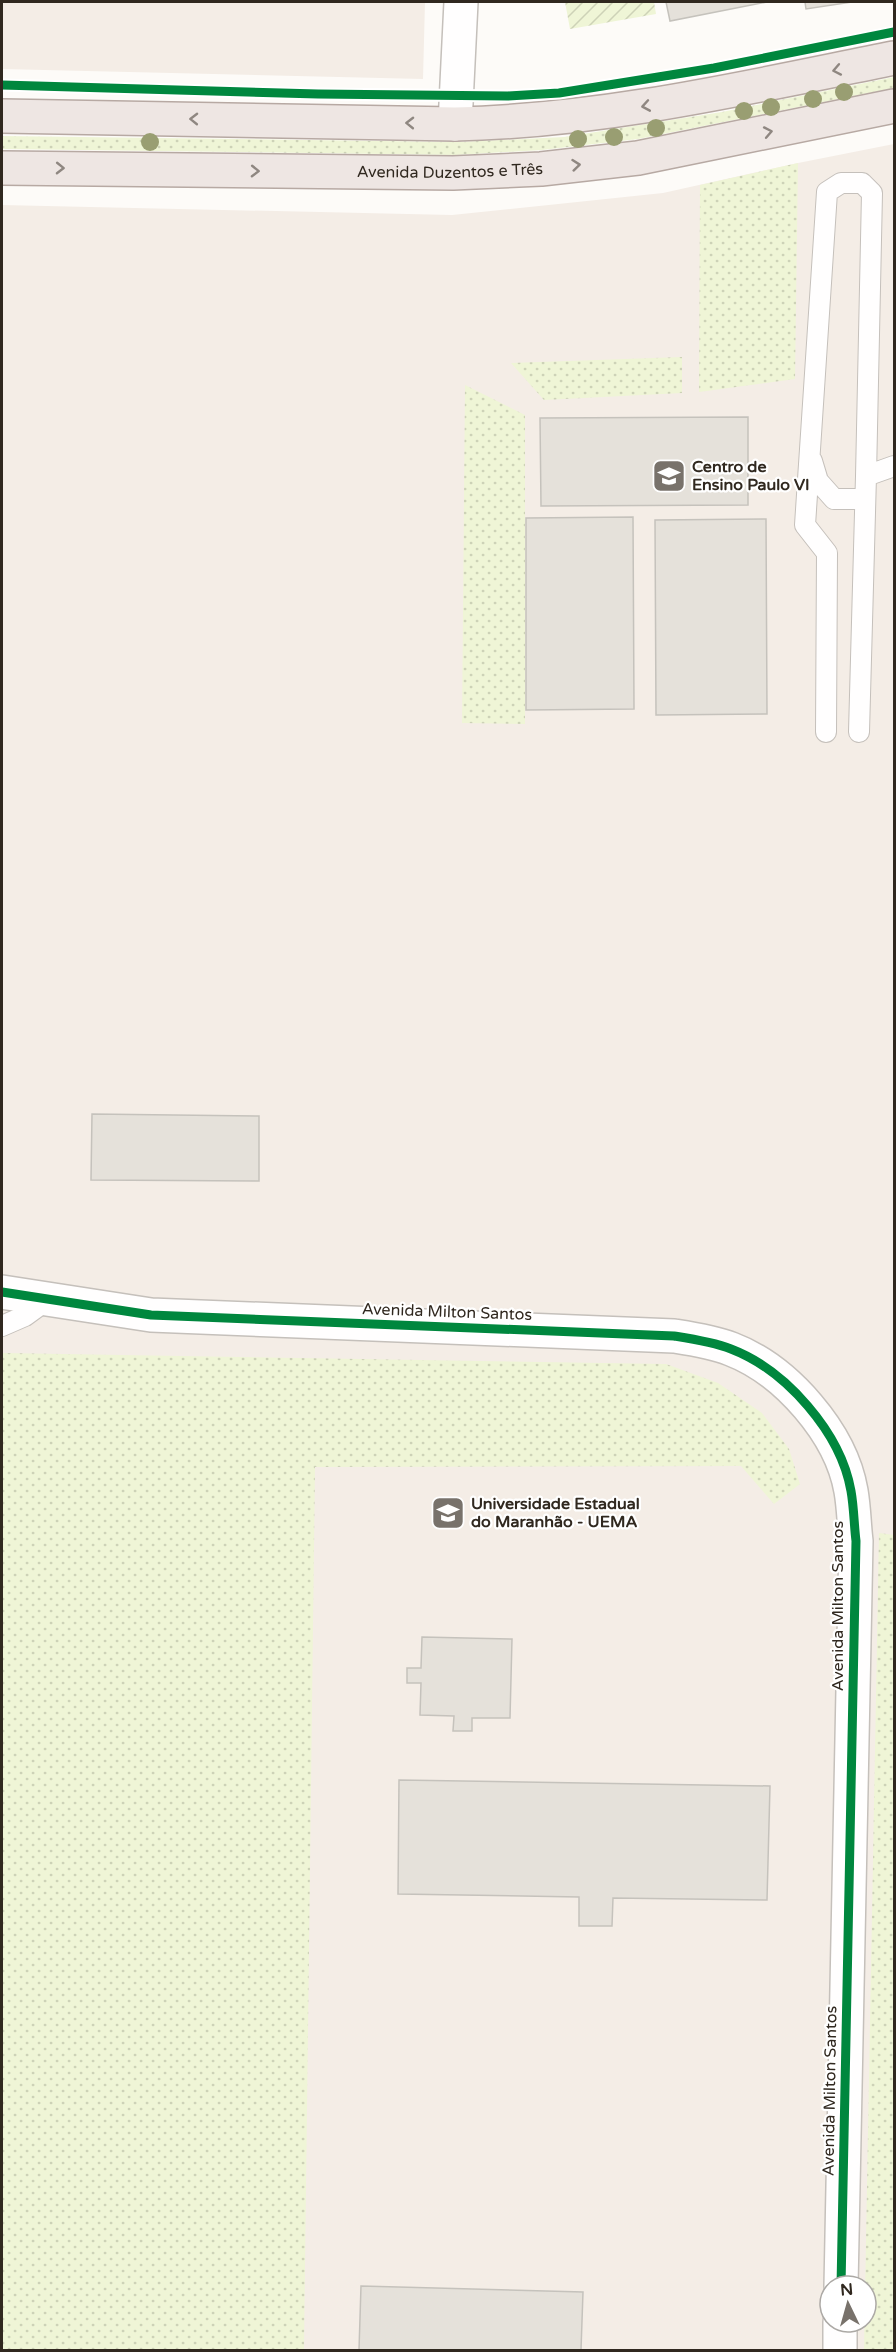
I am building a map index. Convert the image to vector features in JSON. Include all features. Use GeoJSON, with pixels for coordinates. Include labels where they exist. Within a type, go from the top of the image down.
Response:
{"type":"FeatureCollection","features":[{"type":"Feature","properties":{"kind":"main road"},"geometry":{"type":"LineString","coordinates":[[2,116],[506,123],[608,112],[714,94],[894,58]]}},
{"type":"Feature","properties":{"kind":"main road","name":"Avenida Duzentos e Três"},"geometry":{"type":"LineString","coordinates":[[2,168],[453,173],[541,169],[638,158],[894,106]]}},
{"type":"Feature","properties":{"kind":"street"},"geometry":{"type":"LineString","coordinates":[[454,124],[461,2]]}},
{"type":"Feature","properties":{"kind":"street","name":"Avenida Milton Santos"},"geometry":{"type":"LineString","coordinates":[[2,1292],[151,1315],[674,1336],[713,1344],[754,1360],[794,1391],[813,1413],[831,1440],[844,1467],[851,1490],[856,1541],[841,2274]]}},
{"type":"Feature","properties":{"kind":"street"},"geometry":{"type":"LineString","coordinates":[[840,2334],[840,2350]]}},
{"type":"Feature","properties":{"kind":"lane"},"geometry":{"type":"LineString","coordinates":[[826,732],[827,553],[805,525],[827,192],[841,183],[862,183],[872,193],[859,732]]}},
{"type":"Feature","properties":{"kind":"lane"},"geometry":{"type":"LineString","coordinates":[[810,453],[818,482],[834,498],[865,499]]}},
{"type":"Feature","properties":{"kind":"lane"},"geometry":{"type":"LineString","coordinates":[[866,476],[894,466]]}},
{"type":"Feature","properties":{"kind":"lane"},"geometry":{"type":"LineString","coordinates":[[2,1326],[25,1316],[47,1300]]}},
{"type":"Feature","properties":{"kind":"shaded area"},"geometry":{"type":"Polygon","coordinates":[[[2,2],[425,2],[423,79],[2,69],[2,2]]]}},
{"type":"Feature","properties":{"kind":"shaded area","name":"Universidade Estadual do Maranhão - UEMA"},"geometry":{"type":"Polygon","coordinates":[[[894,144],[894,2350],[2,2350],[2,205],[452,215],[663,193],[894,144]]]}},
{"type":"Feature","properties":{"kind":"green space"},"geometry":{"type":"Polygon","coordinates":[[[565,2],[654,2],[656,14],[570,29],[565,2]]]}},
{"type":"Feature","properties":{"kind":"green space"},"geometry":{"type":"Polygon","coordinates":[[[894,77],[894,88],[638,139],[542,150],[455,155],[2,149],[2,136],[458,142],[564,137],[722,112],[894,77]]]}},
{"type":"Feature","properties":{"kind":"green space"},"geometry":{"type":"Polygon","coordinates":[[[798,163],[795,379],[699,392],[700,185],[798,163]]]}},
{"type":"Feature","properties":{"kind":"green space"},"geometry":{"type":"Polygon","coordinates":[[[682,357],[682,393],[544,400],[511,363],[682,357]]]}},
{"type":"Feature","properties":{"kind":"green space"},"geometry":{"type":"Polygon","coordinates":[[[465,385],[525,415],[525,724],[462,723],[465,385]]]}},
{"type":"Feature","properties":{"kind":"green space"},"geometry":{"type":"Polygon","coordinates":[[[2,1353],[666,1364],[718,1383],[762,1413],[789,1449],[800,1484],[774,1504],[741,1466],[315,1467],[304,2350],[2,2350],[2,1353]]]}},
{"type":"Feature","properties":{"kind":"green space"},"geometry":{"type":"Polygon","coordinates":[[[879,1533],[894,1535],[894,2350],[864,2350],[864,2334],[878,2334],[878,2274],[865,2274],[879,1533]]]}},
{"type":"Feature","properties":{"kind":"building"},"geometry":{"type":"Polygon","coordinates":[[[666,2],[767,2],[670,21],[666,2]]]}},
{"type":"Feature","properties":{"kind":"building"},"geometry":{"type":"Polygon","coordinates":[[[805,2],[852,2],[806,9],[805,2]]]}},
{"type":"Feature","properties":{"kind":"building"},"geometry":{"type":"Polygon","coordinates":[[[748,417],[748,505],[541,506],[540,418],[748,417]]]}},
{"type":"Feature","properties":{"kind":"building"},"geometry":{"type":"Polygon","coordinates":[[[633,517],[634,709],[526,710],[526,518],[633,517]]]}},
{"type":"Feature","properties":{"kind":"building"},"geometry":{"type":"Polygon","coordinates":[[[766,519],[767,714],[656,715],[655,520],[766,519]]]}},
{"type":"Feature","properties":{"kind":"building"},"geometry":{"type":"Polygon","coordinates":[[[92,1114],[259,1116],[259,1181],[91,1180],[92,1114]]]}},
{"type":"Feature","properties":{"kind":"building"},"geometry":{"type":"Polygon","coordinates":[[[422,1637],[512,1639],[510,1718],[472,1718],[472,1731],[453,1731],[454,1716],[420,1715],[421,1683],[407,1683],[407,1668],[421,1668],[422,1637]]]}},
{"type":"Feature","properties":{"kind":"building"},"geometry":{"type":"Polygon","coordinates":[[[399,1780],[770,1786],[767,1900],[613,1898],[612,1926],[579,1926],[579,1897],[398,1894],[399,1780]]]}},
{"type":"Feature","properties":{"kind":"building"},"geometry":{"type":"Polygon","coordinates":[[[361,2286],[583,2292],[581,2350],[359,2350],[361,2286]]]}},
{"type":"Feature","properties":{"kind":"cycle path"},"geometry":{"type":"LineString","coordinates":[[2,85],[318,94],[508,96],[559,93],[714,68],[894,32]]}},
{"type":"Feature","properties":{"kind":"cycle path"},"geometry":{"type":"LineString","coordinates":[[2,1292],[151,1315],[674,1336],[717,1344],[752,1359],[772,1372],[808,1406],[836,1447],[845,1469],[852,1497],[856,1541],[841,2274]]}},
{"type":"Feature","properties":{"kind":"place","name":"Centro de Ensino Paulo VI"},"geometry":{"type":"Point","coordinates":[669,476]}},
{"type":"Feature","properties":{"kind":"place","name":"Universidade Estadual do Maranhão - UEMA"},"geometry":{"type":"Point","coordinates":[448,1513]}}]}
